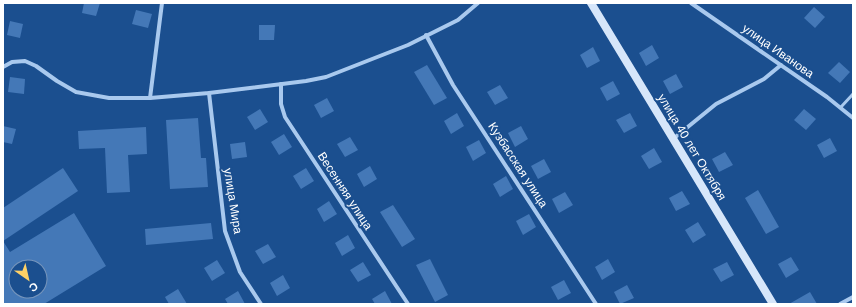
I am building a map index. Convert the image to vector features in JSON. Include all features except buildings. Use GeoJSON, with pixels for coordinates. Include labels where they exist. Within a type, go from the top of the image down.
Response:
{"type":"FeatureCollection","features":[{"type":"Feature","properties":{"kind":"street"},"geometry":{"type":"LineString","coordinates":[[150,98],[162,3]]}},
{"type":"Feature","properties":{"kind":"street"},"geometry":{"type":"LineString","coordinates":[[3,67],[12,62],[25,61],[36,66],[56,81],[76,92],[109,98],[150,98],[209,93],[281,84],[326,77],[366,63],[458,20],[478,3]]}},
{"type":"Feature","properties":{"kind":"street","name":"улица 40 лет Октября"},"geometry":{"type":"LineString","coordinates":[[591,3],[773,304]]}},
{"type":"Feature","properties":{"kind":"street","name":"улица Иванова"},"geometry":{"type":"LineString","coordinates":[[691,3],[841,107],[853,118]]}},
{"type":"Feature","properties":{"kind":"street","name":"Кузбасская улица"},"geometry":{"type":"LineString","coordinates":[[426,35],[453,84],[596,304]]}},
{"type":"Feature","properties":{"kind":"street"},"geometry":{"type":"LineString","coordinates":[[673,140],[716,104],[764,79],[781,65]]}},
{"type":"Feature","properties":{"kind":"street","name":"Весенняя улица"},"geometry":{"type":"LineString","coordinates":[[281,84],[281,104],[285,117],[408,304]]}},
{"type":"Feature","properties":{"kind":"street","name":"улица Мира"},"geometry":{"type":"LineString","coordinates":[[209,93],[225,231],[240,272],[261,304]]}},
{"type":"Feature","properties":{"kind":"street"},"geometry":{"type":"LineString","coordinates":[[840,304],[853,297]]}},
{"type":"Feature","properties":{"kind":"lane"},"geometry":{"type":"LineString","coordinates":[[841,107],[853,94]]}}]}
